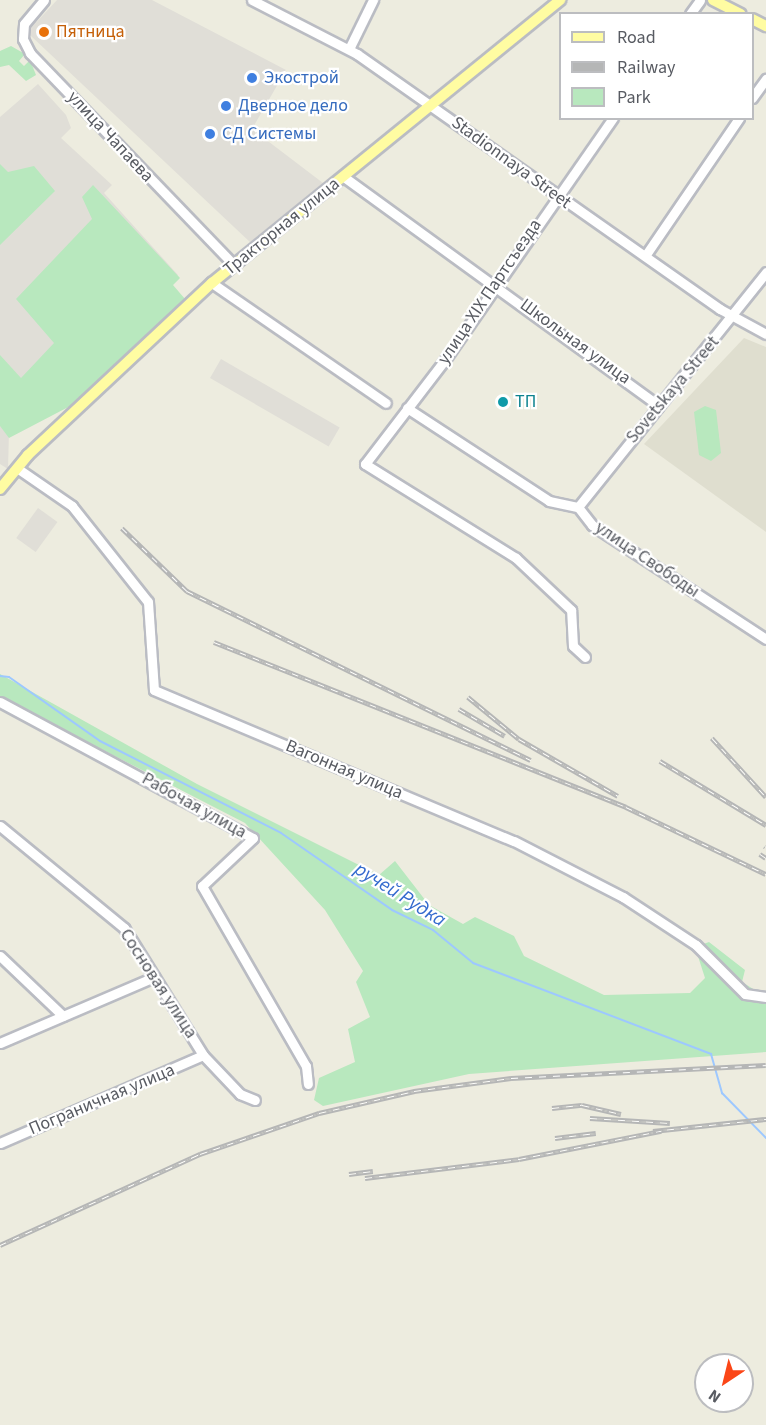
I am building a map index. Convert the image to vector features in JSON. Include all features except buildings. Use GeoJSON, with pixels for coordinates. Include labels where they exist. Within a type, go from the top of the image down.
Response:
{"type":"FeatureCollection","features":[{"type":"Feature","properties":{"kind":"main road","name":"Тракторная улица"},"geometry":{"type":"LineString","coordinates":[[0,489],[17,468],[212,283],[433,107],[560,0]]}},
{"type":"Feature","properties":{"kind":"main road"},"geometry":{"type":"LineString","coordinates":[[713,0],[737,12]]}},
{"type":"Feature","properties":{"kind":"street","name":"улица Чапаева"},"geometry":{"type":"LineString","coordinates":[[44,0],[24,24],[23,39],[30,53],[234,265]]}},
{"type":"Feature","properties":{"kind":"street","name":"Stadionnaya Street"},"geometry":{"type":"LineString","coordinates":[[252,0],[349,49],[556,196],[733,316],[766,334]]}},
{"type":"Feature","properties":{"kind":"street"},"geometry":{"type":"LineString","coordinates":[[349,49],[373,0]]}},
{"type":"Feature","properties":{"kind":"street"},"geometry":{"type":"LineString","coordinates":[[754,96],[766,78]]}},
{"type":"Feature","properties":{"kind":"street","name":"улица XIX Партсъезда"},"geometry":{"type":"LineString","coordinates":[[585,657],[573,646],[571,610],[516,558],[365,464],[612,120]]}},
{"type":"Feature","properties":{"kind":"street"},"geometry":{"type":"LineString","coordinates":[[645,256],[738,120]]}},
{"type":"Feature","properties":{"kind":"street","name":"Школьная улица"},"geometry":{"type":"LineString","coordinates":[[344,177],[495,284],[659,406]]}},
{"type":"Feature","properties":{"kind":"street","name":"Sovetskaya Street"},"geometry":{"type":"LineString","coordinates":[[578,507],[766,272]]}},
{"type":"Feature","properties":{"kind":"street"},"geometry":{"type":"LineString","coordinates":[[212,283],[386,403]]}},
{"type":"Feature","properties":{"kind":"street","name":"улица Свободы"},"geometry":{"type":"LineString","coordinates":[[407,408],[549,501],[578,507],[592,525],[766,639]]}},
{"type":"Feature","properties":{"kind":"street","name":"Вагонная улица"},"geometry":{"type":"LineString","coordinates":[[17,468],[72,506],[148,602],[154,690],[514,841],[623,897],[696,945],[745,994],[766,997]]}},
{"type":"Feature","properties":{"kind":"street","name":"Рабочая улица"},"geometry":{"type":"LineString","coordinates":[[0,702],[253,838],[202,886],[306,1066],[308,1084]]}},
{"type":"Feature","properties":{"kind":"street","name":"Сосновая улица"},"geometry":{"type":"LineString","coordinates":[[0,826],[124,928],[203,1054],[240,1094],[255,1100]]}},
{"type":"Feature","properties":{"kind":"street"},"geometry":{"type":"LineString","coordinates":[[0,956],[63,1016]]}},
{"type":"Feature","properties":{"kind":"street"},"geometry":{"type":"LineString","coordinates":[[0,1043],[154,977]]}},
{"type":"Feature","properties":{"kind":"street","name":"Пограничная улица"},"geometry":{"type":"LineString","coordinates":[[0,1143],[203,1054]]}},
{"type":"Feature","properties":{"kind":"shaded area"},"geometry":{"type":"Polygon","coordinates":[[[57,0],[152,0],[286,70],[252,129],[323,183],[251,243],[31,36],[31,28],[57,0]]]}},
{"type":"Feature","properties":{"kind":"shaded area"},"geometry":{"type":"Polygon","coordinates":[[[38,84],[66,115],[71,128],[61,138],[112,185],[104,193],[178,275],[9,432],[8,469],[0,464],[0,117],[38,84]]]}},
{"type":"Feature","properties":{"kind":"shaded area"},"geometry":{"type":"Polygon","coordinates":[[[744,338],[766,347],[766,532],[644,444],[744,338]]]}},
{"type":"Feature","properties":{"kind":"shaded area"},"geometry":{"type":"Polygon","coordinates":[[[221,359],[340,428],[329,447],[210,378],[221,359]]]}},
{"type":"Feature","properties":{"kind":"shaded area"},"geometry":{"type":"Polygon","coordinates":[[[38,508],[57,522],[36,552],[16,538],[38,508]]]}},
{"type":"Feature","properties":{"kind":"green space"},"geometry":{"type":"Polygon","coordinates":[[[11,46],[25,54],[19,61],[24,66],[30,60],[36,75],[26,81],[9,65],[0,67],[0,51],[11,46]]]}},
{"type":"Feature","properties":{"kind":"green space"},"geometry":{"type":"Polygon","coordinates":[[[0,164],[8,172],[34,166],[55,191],[0,245],[0,164]]]}},
{"type":"Feature","properties":{"kind":"green space"},"geometry":{"type":"Polygon","coordinates":[[[93,185],[180,278],[173,285],[185,299],[76,403],[9,438],[0,426],[0,355],[21,378],[54,343],[16,299],[92,219],[82,197],[93,185]]]}},
{"type":"Feature","properties":{"kind":"green space"},"geometry":{"type":"Polygon","coordinates":[[[705,406],[716,410],[721,453],[711,461],[699,455],[694,412],[705,406]]]}},
{"type":"Feature","properties":{"kind":"green space"},"geometry":{"type":"Polygon","coordinates":[[[0,674],[197,784],[379,875],[395,861],[429,905],[463,924],[475,917],[514,936],[524,956],[604,995],[690,993],[705,978],[695,947],[709,942],[745,970],[742,982],[766,997],[766,1052],[469,1074],[323,1106],[314,1100],[319,1078],[355,1062],[348,1029],[370,1017],[356,982],[363,971],[325,910],[245,823],[0,697],[0,674]]]}},
{"type":"Feature","properties":{"kind":"waterway","name":"ручей Рудка"},"geometry":{"type":"LineString","coordinates":[[0,676],[9,677],[100,741],[281,833],[392,910],[433,930],[473,963],[711,1054],[722,1093],[766,1138]]}},
{"type":"Feature","properties":{"kind":"railway"},"geometry":{"type":"LineString","coordinates":[[122,528],[187,591],[531,760]]}},
{"type":"Feature","properties":{"kind":"railway"},"geometry":{"type":"LineString","coordinates":[[214,642],[626,807],[766,874]]}},
{"type":"Feature","properties":{"kind":"railway"},"geometry":{"type":"LineString","coordinates":[[468,697],[519,739],[618,796]]}},
{"type":"Feature","properties":{"kind":"railway"},"geometry":{"type":"LineString","coordinates":[[459,709],[505,736]]}},
{"type":"Feature","properties":{"kind":"railway"},"geometry":{"type":"LineString","coordinates":[[712,738],[766,797]]}},
{"type":"Feature","properties":{"kind":"railway"},"geometry":{"type":"LineString","coordinates":[[660,761],[766,825]]}},
{"type":"Feature","properties":{"kind":"railway"},"geometry":{"type":"LineString","coordinates":[[760,854],[766,858]]}},
{"type":"Feature","properties":{"kind":"railway"},"geometry":{"type":"LineString","coordinates":[[0,1245],[200,1154],[319,1113],[414,1091],[511,1078],[766,1065]]}},
{"type":"Feature","properties":{"kind":"railway"},"geometry":{"type":"LineString","coordinates":[[552,1108],[582,1105],[621,1114]]}},
{"type":"Feature","properties":{"kind":"railway"},"geometry":{"type":"LineString","coordinates":[[590,1118],[670,1123]]}},
{"type":"Feature","properties":{"kind":"railway"},"geometry":{"type":"LineString","coordinates":[[653,1131],[766,1119]]}},
{"type":"Feature","properties":{"kind":"railway"},"geometry":{"type":"LineString","coordinates":[[365,1178],[519,1159],[661,1131]]}},
{"type":"Feature","properties":{"kind":"railway"},"geometry":{"type":"LineString","coordinates":[[555,1138],[596,1133]]}},
{"type":"Feature","properties":{"kind":"railway"},"geometry":{"type":"LineString","coordinates":[[349,1174],[373,1171]]}},
{"type":"Feature","properties":{"kind":"place","name":"Пятница"},"geometry":{"type":"Point","coordinates":[44,32]}},
{"type":"Feature","properties":{"kind":"place","name":"Экострой"},"geometry":{"type":"Point","coordinates":[252,78]}},
{"type":"Feature","properties":{"kind":"place","name":"Дверное дело"},"geometry":{"type":"Point","coordinates":[226,106]}},
{"type":"Feature","properties":{"kind":"place","name":"СД Системы"},"geometry":{"type":"Point","coordinates":[210,134]}},
{"type":"Feature","properties":{"kind":"place","name":"ТП"},"geometry":{"type":"Point","coordinates":[503,402]}}]}
